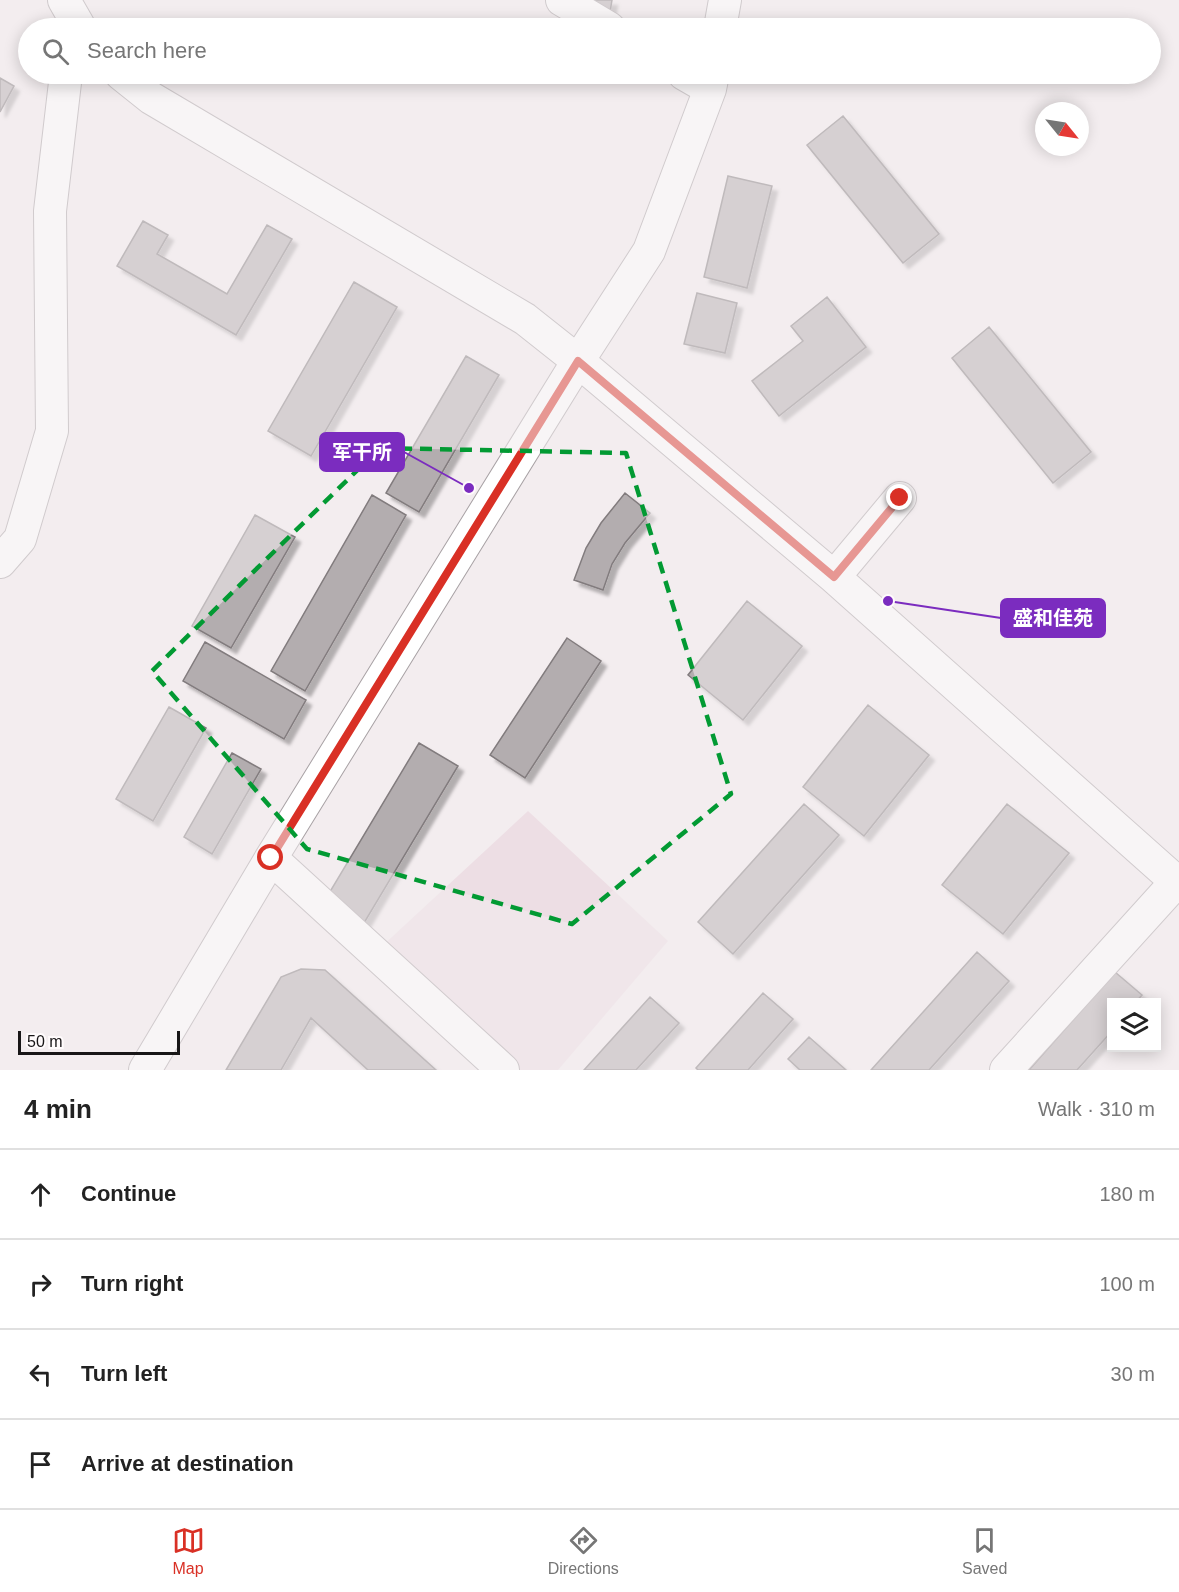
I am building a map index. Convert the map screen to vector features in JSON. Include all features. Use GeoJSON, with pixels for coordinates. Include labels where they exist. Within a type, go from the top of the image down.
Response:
{"type":"FeatureCollection","features":[{"type":"Feature","properties":{"kind":"street"},"geometry":{"type":"LineString","coordinates":[[562,0],[592,18]]}},
{"type":"Feature","properties":{"kind":"street"},"geometry":{"type":"LineString","coordinates":[[722,18],[725,0]]}},
{"type":"Feature","properties":{"kind":"street"},"geometry":{"type":"LineString","coordinates":[[0,561],[20,539],[52,430],[50,211],[65,84]]}},
{"type":"Feature","properties":{"kind":"street"},"geometry":{"type":"LineString","coordinates":[[134,84],[151,98],[525,319],[834,577],[1178,883],[1006,1070]]}},
{"type":"Feature","properties":{"kind":"street"},"geometry":{"type":"LineString","coordinates":[[145,1070],[271,858],[578,361],[649,251],[701,84]]}},
{"type":"Feature","properties":{"kind":"street"},"geometry":{"type":"LineString","coordinates":[[834,577],[900,498]]}},
{"type":"Feature","properties":{"kind":"street"},"geometry":{"type":"LineString","coordinates":[[271,858],[503,1070]]}},
{"type":"Feature","properties":{"kind":"highlighted area"},"geometry":{"type":"Polygon","coordinates":[[[380,448],[626,453],[731,794],[572,924],[307,849],[152,671],[380,448]]]}},
{"type":"Feature","properties":{"kind":"shaded area"},"geometry":{"type":"Polygon","coordinates":[[[528,811],[668,941],[558,1070],[518,1070],[379,949],[528,811]]]}},
{"type":"Feature","properties":{"kind":"building"},"geometry":{"type":"Polygon","coordinates":[[[575,0],[612,0],[610,12],[575,0]]]}},
{"type":"Feature","properties":{"kind":"building"},"geometry":{"type":"Polygon","coordinates":[[[0,78],[14,86],[0,112],[0,78]]]}},
{"type":"Feature","properties":{"kind":"building"},"geometry":{"type":"Polygon","coordinates":[[[843,116],[939,234],[903,263],[807,145],[843,116]]]}},
{"type":"Feature","properties":{"kind":"building"},"geometry":{"type":"Polygon","coordinates":[[[728,176],[772,186],[747,288],[704,277],[728,176]]]}},
{"type":"Feature","properties":{"kind":"building"},"geometry":{"type":"Polygon","coordinates":[[[143,221],[168,235],[157,254],[227,294],[267,225],[292,239],[236,335],[117,266],[143,221]]]}},
{"type":"Feature","properties":{"kind":"building"},"geometry":{"type":"Polygon","coordinates":[[[354,282],[397,307],[311,456],[268,431],[354,282]]]}},
{"type":"Feature","properties":{"kind":"building"},"geometry":{"type":"Polygon","coordinates":[[[697,293],[737,303],[725,353],[684,344],[697,293]]]}},
{"type":"Feature","properties":{"kind":"building"},"geometry":{"type":"Polygon","coordinates":[[[827,297],[866,347],[779,416],[752,381],[803,341],[791,326],[827,297]]]}},
{"type":"Feature","properties":{"kind":"building"},"geometry":{"type":"Polygon","coordinates":[[[989,327],[1091,452],[1053,483],[952,358],[989,327]]]}},
{"type":"Feature","properties":{"kind":"building"},"geometry":{"type":"Polygon","coordinates":[[[466,356],[499,375],[419,512],[386,493],[466,356]]]}},
{"type":"Feature","properties":{"kind":"building"},"geometry":{"type":"Polygon","coordinates":[[[625,493],[650,513],[625,543],[612,564],[603,590],[574,580],[586,548],[601,523],[625,493]]]}},
{"type":"Feature","properties":{"kind":"building"},"geometry":{"type":"Polygon","coordinates":[[[372,495],[406,515],[305,691],[271,671],[372,495]]]}},
{"type":"Feature","properties":{"kind":"building"},"geometry":{"type":"Polygon","coordinates":[[[255,515],[295,537],[231,648],[192,626],[255,515]]]}},
{"type":"Feature","properties":{"kind":"building"},"geometry":{"type":"Polygon","coordinates":[[[747,601],[802,646],[743,720],[688,675],[747,601]]]}},
{"type":"Feature","properties":{"kind":"building"},"geometry":{"type":"Polygon","coordinates":[[[567,638],[601,661],[525,778],[490,755],[567,638]]]}},
{"type":"Feature","properties":{"kind":"building"},"geometry":{"type":"Polygon","coordinates":[[[205,642],[306,700],[284,739],[183,681],[205,642]]]}},
{"type":"Feature","properties":{"kind":"building"},"geometry":{"type":"Polygon","coordinates":[[[868,705],[929,755],[864,836],[803,787],[868,705]]]}},
{"type":"Feature","properties":{"kind":"building"},"geometry":{"type":"Polygon","coordinates":[[[169,707],[206,728],[153,821],[116,799],[169,707]]]}},
{"type":"Feature","properties":{"kind":"building"},"geometry":{"type":"Polygon","coordinates":[[[419,743],[458,766],[364,923],[325,900],[419,743]]]}},
{"type":"Feature","properties":{"kind":"building"},"geometry":{"type":"Polygon","coordinates":[[[232,753],[261,769],[212,854],[184,837],[232,753]]]}},
{"type":"Feature","properties":{"kind":"building"},"geometry":{"type":"Polygon","coordinates":[[[804,804],[839,835],[733,954],[698,922],[804,804]]]}},
{"type":"Feature","properties":{"kind":"building"},"geometry":{"type":"Polygon","coordinates":[[[1007,804],[1069,853],[1003,934],[942,885],[1007,804]]]}},
{"type":"Feature","properties":{"kind":"building"},"geometry":{"type":"Polygon","coordinates":[[[977,952],[1009,981],[929,1070],[871,1070],[977,952]]]}},
{"type":"Feature","properties":{"kind":"building"},"geometry":{"type":"Polygon","coordinates":[[[301,969],[325,970],[436,1070],[368,1070],[311,1018],[281,1070],[226,1070],[281,977],[301,969]]]}},
{"type":"Feature","properties":{"kind":"building"},"geometry":{"type":"Polygon","coordinates":[[[1115,972],[1142,995],[1139,998],[1107,998],[1107,1037],[1077,1070],[1029,1070],[1115,972]]]}},
{"type":"Feature","properties":{"kind":"building"},"geometry":{"type":"Polygon","coordinates":[[[763,993],[793,1019],[748,1070],[698,1070],[696,1068],[763,993]]]}},
{"type":"Feature","properties":{"kind":"building"},"geometry":{"type":"Polygon","coordinates":[[[650,997],[679,1023],[636,1070],[584,1070],[650,997]]]}},
{"type":"Feature","properties":{"kind":"building"},"geometry":{"type":"Polygon","coordinates":[[[809,1037],[846,1070],[800,1070],[788,1059],[809,1037]]]}},
{"type":"Feature","properties":{"kind":"place","name":"军干所"},"geometry":{"type":"Point","coordinates":[469,488]}},
{"type":"Feature","properties":{"kind":"place","name":"盛和佳苑"},"geometry":{"type":"Point","coordinates":[888,601]}},
{"type":"Feature","properties":{"kind":"route"},"geometry":{"type":"LineString","coordinates":[[271,858],[578,361],[834,577],[900,498]]}}]}
